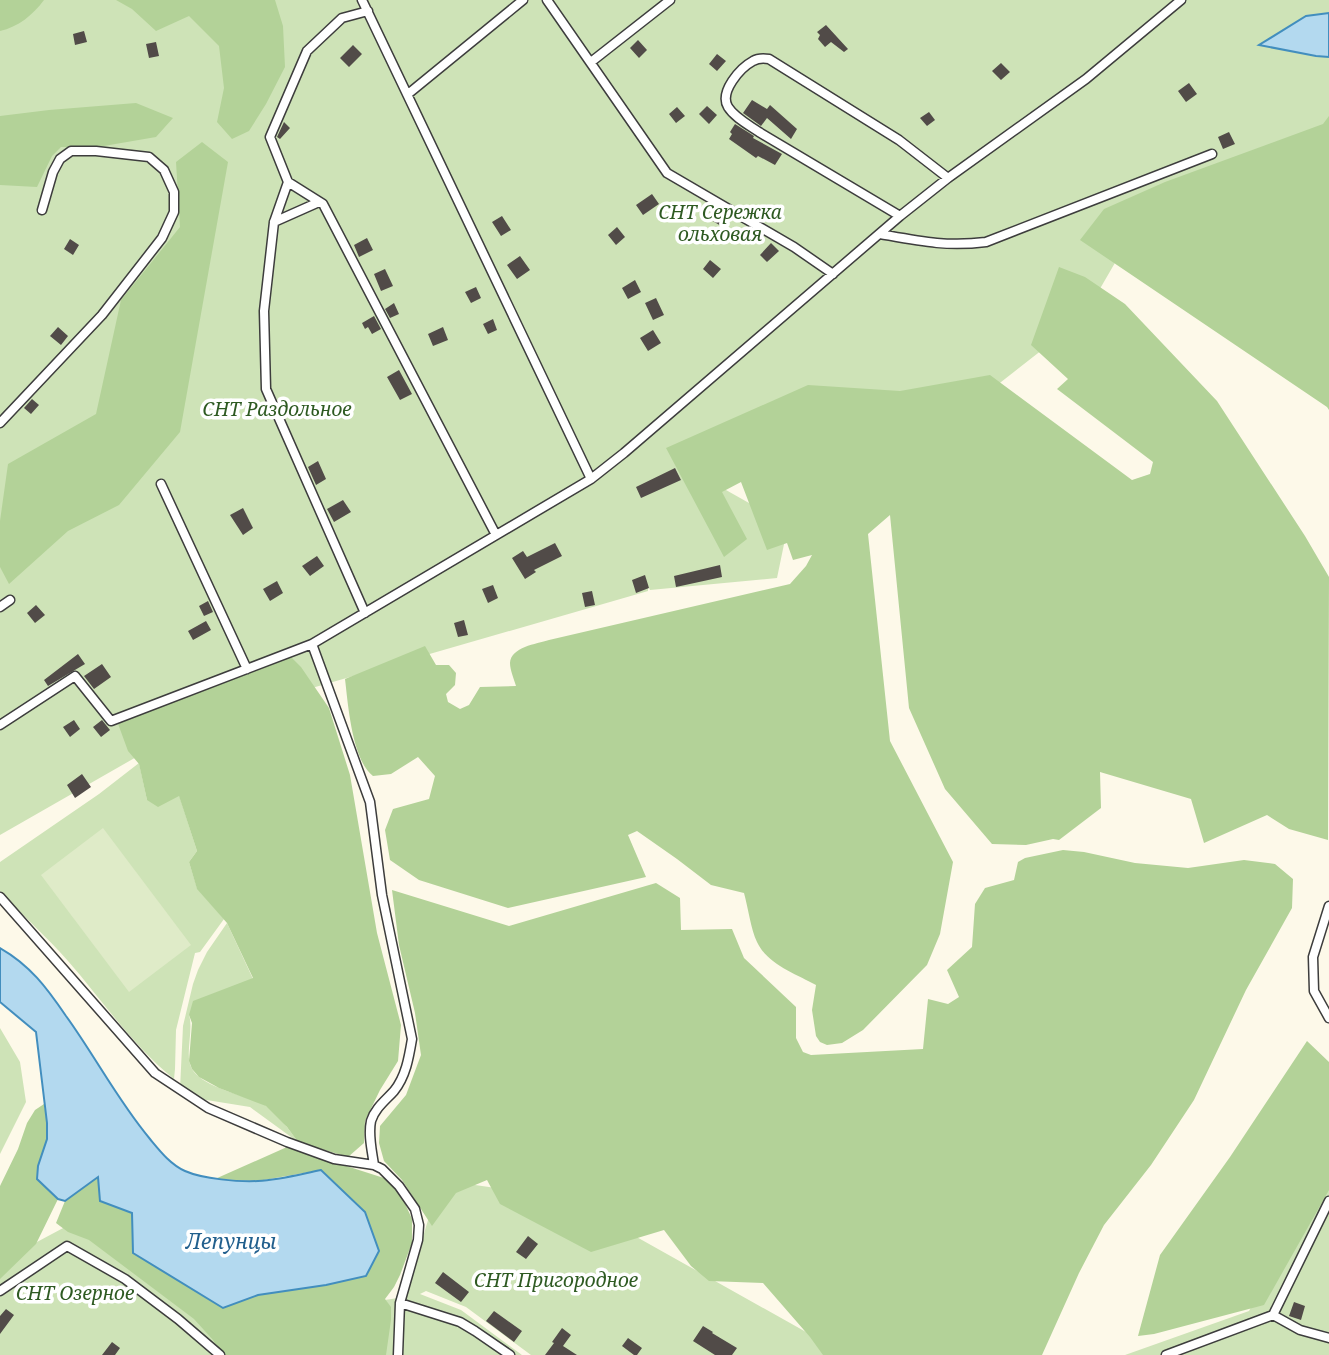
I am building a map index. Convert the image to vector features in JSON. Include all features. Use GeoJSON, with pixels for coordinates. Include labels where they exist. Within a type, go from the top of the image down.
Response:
{"type":"FeatureCollection","features":[{"type":"Feature","properties":{"kind":"lane"},"geometry":{"type":"LineString","coordinates":[[362,0],[591,479]]}},
{"type":"Feature","properties":{"kind":"lane"},"geometry":{"type":"LineString","coordinates":[[408,94],[523,0]]}},
{"type":"Feature","properties":{"kind":"lane"},"geometry":{"type":"LineString","coordinates":[[547,0],[667,173],[794,247],[833,274]]}},
{"type":"Feature","properties":{"kind":"lane"},"geometry":{"type":"LineString","coordinates":[[591,62],[670,0]]}},
{"type":"Feature","properties":{"kind":"lane"},"geometry":{"type":"LineString","coordinates":[[0,725],[75,676],[111,721],[312,644],[591,479],[900,216],[948,178],[1086,79],[1181,0]]}},
{"type":"Feature","properties":{"kind":"lane"},"geometry":{"type":"LineString","coordinates":[[368,11],[342,18],[307,51],[270,137],[288,182],[323,204],[496,535]]}},
{"type":"Feature","properties":{"kind":"lane"},"geometry":{"type":"LineString","coordinates":[[900,216],[759,132],[737,116],[727,106],[729,85],[752,61],[769,59],[899,140],[948,178]]}},
{"type":"Feature","properties":{"kind":"lane"},"geometry":{"type":"LineString","coordinates":[[0,423],[102,315],[162,238],[174,212],[174,192],[164,170],[149,157],[96,151],[71,152],[60,159],[42,210]]}},
{"type":"Feature","properties":{"kind":"lane"},"geometry":{"type":"LineString","coordinates":[[880,234],[932,244],[986,242],[1212,154]]}},
{"type":"Feature","properties":{"kind":"lane"},"geometry":{"type":"LineString","coordinates":[[288,182],[274,222],[264,311],[266,389],[365,613]]}},
{"type":"Feature","properties":{"kind":"lane"},"geometry":{"type":"LineString","coordinates":[[274,222],[319,202]]}},
{"type":"Feature","properties":{"kind":"lane"},"geometry":{"type":"LineString","coordinates":[[161,484],[247,669]]}},
{"type":"Feature","properties":{"kind":"lane"},"geometry":{"type":"LineString","coordinates":[[0,607],[10,600]]}},
{"type":"Feature","properties":{"kind":"lane"},"geometry":{"type":"LineString","coordinates":[[312,644],[370,802],[382,895],[412,1040],[405,1071],[396,1089],[383,1102],[372,1121],[374,1165]]}},
{"type":"Feature","properties":{"kind":"lane"},"geometry":{"type":"LineString","coordinates":[[0,897],[155,1073],[208,1108],[334,1158],[374,1165],[399,1185],[415,1209],[419,1224],[418,1240],[400,1303],[398,1355]]}},
{"type":"Feature","properties":{"kind":"lane"},"geometry":{"type":"LineString","coordinates":[[1329,906],[1313,957],[1314,990],[1329,1018]]}},
{"type":"Feature","properties":{"kind":"lane"},"geometry":{"type":"LineString","coordinates":[[1166,1355],[1273,1315],[1325,1217],[1329,1201]]}},
{"type":"Feature","properties":{"kind":"lane"},"geometry":{"type":"LineString","coordinates":[[0,1291],[66,1246],[125,1279],[220,1355]]}},
{"type":"Feature","properties":{"kind":"lane"},"geometry":{"type":"LineString","coordinates":[[400,1303],[460,1322],[510,1355]]}},
{"type":"Feature","properties":{"kind":"lane"},"geometry":{"type":"LineString","coordinates":[[1273,1315],[1300,1330],[1329,1338]]}},
{"type":"Feature","properties":{"kind":"green space"},"geometry":{"type":"Polygon","coordinates":[[[0,0],[1329,0],[1329,140],[1141,218],[1083,318],[955,418],[710,481],[788,525],[777,578],[650,590],[648,586],[648,591],[201,720],[0,835],[0,0]]]}},
{"type":"Feature","properties":{"kind":"green space"},"geometry":{"type":"Polygon","coordinates":[[[0,0],[44,0],[25,20],[0,31],[0,0]]]}},
{"type":"Feature","properties":{"kind":"green space"},"geometry":{"type":"Polygon","coordinates":[[[116,0],[275,0],[283,26],[285,67],[249,131],[232,139],[217,122],[224,88],[219,46],[189,16],[156,31],[132,9],[116,0]]]}},
{"type":"Feature","properties":{"kind":"green space"},"geometry":{"type":"Polygon","coordinates":[[[136,103],[173,118],[156,137],[98,147],[61,147],[52,156],[37,187],[0,185],[0,116],[136,103]]]}},
{"type":"Feature","properties":{"kind":"green space"},"geometry":{"type":"Polygon","coordinates":[[[1329,116],[1329,410],[1080,240],[1104,209],[1165,182],[1323,124],[1329,116]]]}},
{"type":"Feature","properties":{"kind":"green space"},"geometry":{"type":"Polygon","coordinates":[[[202,142],[228,162],[180,432],[119,505],[68,531],[9,584],[0,567],[0,521],[8,464],[96,414],[121,300],[180,227],[176,162],[202,142]]]}},
{"type":"Feature","properties":{"kind":"green space"},"geometry":{"type":"Polygon","coordinates":[[[1059,267],[1085,277],[1125,304],[1217,401],[1329,577],[1328,840],[1289,829],[1267,815],[1204,843],[1191,799],[1100,772],[1101,808],[1059,840],[1026,845],[992,844],[945,789],[909,708],[890,515],[868,534],[890,741],[953,862],[940,934],[927,965],[863,1030],[842,1043],[827,1045],[820,1042],[816,1036],[812,1010],[816,985],[783,968],[762,950],[753,931],[744,893],[711,885],[637,831],[628,835],[646,877],[508,908],[419,880],[390,860],[385,830],[393,809],[429,799],[435,776],[418,757],[391,774],[373,776],[360,758],[356,745],[345,679],[425,646],[436,665],[449,665],[456,673],[455,685],[446,694],[448,702],[460,709],[469,705],[480,687],[516,686],[511,672],[511,658],[525,647],[790,584],[806,566],[812,555],[793,560],[787,543],[767,550],[741,482],[722,492],[747,539],[724,557],[666,448],[808,385],[900,391],[990,375],[1132,480],[1150,474],[1153,462],[1057,389],[1068,379],[1031,345],[1059,267]]]}},
{"type":"Feature","properties":{"kind":"green space"},"geometry":{"type":"Polygon","coordinates":[[[290,656],[301,667],[329,708],[350,775],[377,933],[401,1025],[398,1061],[365,1121],[364,1143],[348,1157],[298,1142],[266,1106],[219,1088],[199,1077],[192,1069],[189,1061],[192,1023],[189,1015],[193,1001],[253,978],[227,923],[197,889],[189,862],[197,851],[179,796],[158,807],[147,800],[139,764],[128,751],[117,721],[290,656]]]}},
{"type":"Feature","properties":{"kind":"green space"},"geometry":{"type":"Polygon","coordinates":[[[139,763],[147,800],[179,795],[197,851],[189,862],[197,888],[224,919],[200,952],[195,953],[176,1030],[174,1079],[145,1052],[52,943],[0,891],[0,862],[139,763]]]}},
{"type":"Feature","properties":{"kind":"green space"},"geometry":{"type":"Polygon","coordinates":[[[103,828],[191,945],[129,992],[41,875],[103,828]]]}},
{"type":"Feature","properties":{"kind":"green space"},"geometry":{"type":"Polygon","coordinates":[[[1063,850],[1135,863],[1188,868],[1244,860],[1275,864],[1293,879],[1292,908],[1246,990],[1194,1100],[1151,1165],[1104,1225],[1042,1355],[823,1355],[763,1283],[709,1281],[691,1266],[664,1230],[591,1252],[500,1204],[487,1180],[456,1193],[432,1226],[402,1180],[384,1161],[379,1143],[380,1126],[406,1095],[421,1055],[415,1013],[399,945],[392,890],[509,926],[656,883],[680,898],[681,930],[732,929],[744,958],[796,1007],[796,1038],[803,1052],[811,1055],[923,1049],[928,999],[948,1004],[959,997],[947,970],[972,947],[975,904],[985,888],[1014,880],[1018,862],[1025,858],[1063,850]]]}},
{"type":"Feature","properties":{"kind":"green space"},"geometry":{"type":"Polygon","coordinates":[[[227,923],[253,979],[189,1015],[190,1063],[192,1069],[205,1081],[270,1108],[298,1142],[250,1107],[188,1097],[180,1089],[183,1026],[193,984],[207,952],[227,923]]]}},
{"type":"Feature","properties":{"kind":"green space"},"geometry":{"type":"Polygon","coordinates":[[[0,1028],[20,1062],[26,1102],[0,1154],[0,1028]]]}},
{"type":"Feature","properties":{"kind":"green space"},"geometry":{"type":"Polygon","coordinates":[[[1307,1041],[1329,1062],[1329,1190],[1264,1305],[1138,1336],[1160,1255],[1230,1157],[1307,1041]]]}},
{"type":"Feature","properties":{"kind":"green space"},"geometry":{"type":"Polygon","coordinates":[[[44,1104],[47,1139],[37,1179],[58,1199],[36,1244],[0,1279],[0,1186],[27,1123],[35,1110],[44,1104]]]}},
{"type":"Feature","properties":{"kind":"green space"},"geometry":{"type":"Polygon","coordinates":[[[287,1147],[387,1179],[403,1199],[412,1219],[412,1243],[400,1275],[385,1299],[391,1307],[386,1355],[222,1355],[213,1340],[194,1319],[89,1240],[68,1232],[56,1223],[65,1201],[98,1177],[100,1201],[132,1212],[223,1308],[258,1295],[366,1276],[321,1170],[258,1181],[215,1179],[287,1147]]]}},
{"type":"Feature","properties":{"kind":"green space"},"geometry":{"type":"Polygon","coordinates":[[[1329,1158],[1329,1355],[1125,1355],[1249,1311],[1329,1158]]]}},
{"type":"Feature","properties":{"kind":"green space"},"geometry":{"type":"Polygon","coordinates":[[[440,1180],[551,1196],[617,1226],[847,1355],[531,1355],[466,1307],[426,1291],[420,1294],[461,1310],[522,1355],[0,1355],[0,1268],[7,1258],[80,1219],[222,1324],[405,1297],[440,1180]]]}},
{"type":"Feature","properties":{"kind":"water"},"geometry":{"type":"Polygon","coordinates":[[[1329,13],[1329,57],[1259,45],[1306,16],[1329,13]]]}},
{"type":"Feature","properties":{"kind":"water","name":"Лепунцы"},"geometry":{"type":"Polygon","coordinates":[[[0,948],[20,962],[45,987],[138,1124],[175,1165],[201,1176],[241,1181],[274,1179],[321,1170],[365,1212],[379,1251],[366,1276],[258,1295],[223,1308],[133,1253],[132,1213],[100,1201],[98,1177],[65,1201],[58,1199],[37,1179],[38,1166],[47,1139],[47,1123],[36,1032],[0,1002],[0,948]]]}},
{"type":"Feature","properties":{"kind":"building"},"geometry":{"type":"Polygon","coordinates":[[[826,25],[848,49],[844,52],[831,42],[825,47],[818,39],[820,35],[817,32],[826,25]]]}},
{"type":"Feature","properties":{"kind":"building"},"geometry":{"type":"Polygon","coordinates":[[[84,31],[87,42],[75,45],[73,34],[84,31]]]}},
{"type":"Feature","properties":{"kind":"building"},"geometry":{"type":"Polygon","coordinates":[[[638,40],[647,50],[639,58],[630,48],[638,40]]]}},
{"type":"Feature","properties":{"kind":"building"},"geometry":{"type":"Polygon","coordinates":[[[156,42],[159,56],[149,58],[146,44],[156,42]]]}},
{"type":"Feature","properties":{"kind":"building"},"geometry":{"type":"Polygon","coordinates":[[[353,45],[362,54],[349,67],[340,58],[353,45]]]}},
{"type":"Feature","properties":{"kind":"building"},"geometry":{"type":"Polygon","coordinates":[[[717,54],[726,61],[717,71],[709,64],[717,54]]]}},
{"type":"Feature","properties":{"kind":"building"},"geometry":{"type":"Polygon","coordinates":[[[1001,63],[1010,72],[1001,80],[992,71],[1001,63]]]}},
{"type":"Feature","properties":{"kind":"building"},"geometry":{"type":"Polygon","coordinates":[[[1189,83],[1197,94],[1186,102],[1178,91],[1189,83]]]}},
{"type":"Feature","properties":{"kind":"building"},"geometry":{"type":"Polygon","coordinates":[[[752,100],[767,109],[770,105],[797,129],[791,139],[767,118],[761,126],[743,113],[752,100]]]}},
{"type":"Feature","properties":{"kind":"building"},"geometry":{"type":"Polygon","coordinates":[[[707,106],[717,115],[709,124],[699,114],[707,106]]]}},
{"type":"Feature","properties":{"kind":"building"},"geometry":{"type":"Polygon","coordinates":[[[677,107],[685,116],[676,123],[669,114],[677,107]]]}},
{"type":"Feature","properties":{"kind":"building"},"geometry":{"type":"Polygon","coordinates":[[[929,112],[935,120],[927,126],[920,118],[929,112]]]}},
{"type":"Feature","properties":{"kind":"building"},"geometry":{"type":"Polygon","coordinates":[[[284,122],[290,128],[280,139],[277,137],[284,122]]]}},
{"type":"Feature","properties":{"kind":"building"},"geometry":{"type":"Polygon","coordinates":[[[735,124],[754,136],[753,138],[782,154],[775,165],[758,156],[756,158],[729,139],[735,124]]]}},
{"type":"Feature","properties":{"kind":"building"},"geometry":{"type":"Polygon","coordinates":[[[1229,132],[1235,144],[1223,149],[1218,137],[1229,132]]]}},
{"type":"Feature","properties":{"kind":"building"},"geometry":{"type":"Polygon","coordinates":[[[652,194],[659,204],[643,215],[636,205],[652,194]]]}},
{"type":"Feature","properties":{"kind":"building"},"geometry":{"type":"Polygon","coordinates":[[[718,210],[728,216],[721,226],[711,220],[718,210]]]}},
{"type":"Feature","properties":{"kind":"building"},"geometry":{"type":"Polygon","coordinates":[[[502,216],[511,230],[501,236],[492,222],[502,216]]]}},
{"type":"Feature","properties":{"kind":"building"},"geometry":{"type":"Polygon","coordinates":[[[617,227],[625,237],[616,245],[608,235],[617,227]]]}},
{"type":"Feature","properties":{"kind":"building"},"geometry":{"type":"Polygon","coordinates":[[[367,238],[373,250],[359,257],[354,245],[367,238]]]}},
{"type":"Feature","properties":{"kind":"building"},"geometry":{"type":"Polygon","coordinates":[[[70,239],[79,245],[73,255],[64,249],[70,239]]]}},
{"type":"Feature","properties":{"kind":"building"},"geometry":{"type":"Polygon","coordinates":[[[771,243],[779,251],[767,262],[760,255],[771,243]]]}},
{"type":"Feature","properties":{"kind":"building"},"geometry":{"type":"Polygon","coordinates":[[[520,256],[530,270],[517,279],[507,265],[520,256]]]}},
{"type":"Feature","properties":{"kind":"building"},"geometry":{"type":"Polygon","coordinates":[[[710,260],[721,269],[713,278],[703,269],[710,260]]]}},
{"type":"Feature","properties":{"kind":"building"},"geometry":{"type":"Polygon","coordinates":[[[385,269],[393,286],[381,291],[374,274],[385,269]]]}},
{"type":"Feature","properties":{"kind":"building"},"geometry":{"type":"Polygon","coordinates":[[[635,280],[641,292],[628,299],[622,288],[635,280]]]}},
{"type":"Feature","properties":{"kind":"building"},"geometry":{"type":"Polygon","coordinates":[[[476,287],[481,298],[471,303],[465,292],[476,287]]]}},
{"type":"Feature","properties":{"kind":"building"},"geometry":{"type":"Polygon","coordinates":[[[656,298],[664,315],[653,320],[645,303],[656,298]]]}},
{"type":"Feature","properties":{"kind":"building"},"geometry":{"type":"Polygon","coordinates":[[[394,303],[399,314],[390,318],[385,309],[394,303]]]}},
{"type":"Feature","properties":{"kind":"building"},"geometry":{"type":"Polygon","coordinates":[[[374,316],[381,329],[372,334],[362,323],[374,316]]]}},
{"type":"Feature","properties":{"kind":"building"},"geometry":{"type":"Polygon","coordinates":[[[493,319],[497,330],[488,334],[483,324],[493,319]]]}},
{"type":"Feature","properties":{"kind":"building"},"geometry":{"type":"Polygon","coordinates":[[[58,327],[68,336],[61,345],[50,336],[58,327]]]}},
{"type":"Feature","properties":{"kind":"building"},"geometry":{"type":"Polygon","coordinates":[[[443,327],[448,340],[433,346],[428,334],[443,327]]]}},
{"type":"Feature","properties":{"kind":"building"},"geometry":{"type":"Polygon","coordinates":[[[653,330],[661,343],[648,351],[640,338],[653,330]]]}},
{"type":"Feature","properties":{"kind":"building"},"geometry":{"type":"Polygon","coordinates":[[[399,370],[412,394],[400,400],[387,377],[399,370]]]}},
{"type":"Feature","properties":{"kind":"building"},"geometry":{"type":"Polygon","coordinates":[[[32,399],[39,405],[31,414],[24,408],[32,399]]]}},
{"type":"Feature","properties":{"kind":"building"},"geometry":{"type":"Polygon","coordinates":[[[318,461],[326,479],[316,485],[308,467],[318,461]]]}},
{"type":"Feature","properties":{"kind":"building"},"geometry":{"type":"Polygon","coordinates":[[[675,468],[681,480],[641,498],[636,487],[675,468]]]}},
{"type":"Feature","properties":{"kind":"building"},"geometry":{"type":"Polygon","coordinates":[[[343,500],[351,512],[334,522],[327,509],[343,500]]]}},
{"type":"Feature","properties":{"kind":"building"},"geometry":{"type":"Polygon","coordinates":[[[243,508],[253,528],[243,535],[230,515],[243,508]]]}},
{"type":"Feature","properties":{"kind":"building"},"geometry":{"type":"Polygon","coordinates":[[[555,543],[562,556],[534,570],[536,572],[525,579],[512,558],[523,551],[527,557],[555,543]]]}},
{"type":"Feature","properties":{"kind":"building"},"geometry":{"type":"Polygon","coordinates":[[[317,556],[324,566],[310,576],[302,566],[317,556]]]}},
{"type":"Feature","properties":{"kind":"building"},"geometry":{"type":"Polygon","coordinates":[[[720,565],[722,577],[676,587],[674,576],[720,565]]]}},
{"type":"Feature","properties":{"kind":"building"},"geometry":{"type":"Polygon","coordinates":[[[645,575],[649,588],[636,593],[632,580],[645,575]]]}},
{"type":"Feature","properties":{"kind":"building"},"geometry":{"type":"Polygon","coordinates":[[[277,581],[283,593],[270,601],[263,589],[277,581]]]}},
{"type":"Feature","properties":{"kind":"building"},"geometry":{"type":"Polygon","coordinates":[[[493,585],[498,598],[488,603],[482,589],[493,585]]]}},
{"type":"Feature","properties":{"kind":"building"},"geometry":{"type":"Polygon","coordinates":[[[592,591],[595,605],[585,607],[582,593],[592,591]]]}},
{"type":"Feature","properties":{"kind":"building"},"geometry":{"type":"Polygon","coordinates":[[[208,601],[213,612],[204,616],[199,606],[208,601]]]}},
{"type":"Feature","properties":{"kind":"building"},"geometry":{"type":"Polygon","coordinates":[[[36,605],[45,615],[35,623],[27,613],[36,605]]]}},
{"type":"Feature","properties":{"kind":"building"},"geometry":{"type":"Polygon","coordinates":[[[464,620],[468,635],[458,637],[454,623],[464,620]]]}},
{"type":"Feature","properties":{"kind":"building"},"geometry":{"type":"Polygon","coordinates":[[[206,621],[211,630],[193,640],[188,631],[206,621]]]}},
{"type":"Feature","properties":{"kind":"building"},"geometry":{"type":"Polygon","coordinates":[[[78,654],[85,664],[48,686],[44,680],[78,654]]]}},
{"type":"Feature","properties":{"kind":"building"},"geometry":{"type":"Polygon","coordinates":[[[102,664],[111,677],[94,689],[84,676],[102,664]]]}},
{"type":"Feature","properties":{"kind":"building"},"geometry":{"type":"Polygon","coordinates":[[[74,720],[80,729],[70,737],[63,727],[74,720]]]}},
{"type":"Feature","properties":{"kind":"building"},"geometry":{"type":"Polygon","coordinates":[[[102,720],[110,730],[101,737],[93,727],[102,720]]]}},
{"type":"Feature","properties":{"kind":"building"},"geometry":{"type":"Polygon","coordinates":[[[82,774],[91,787],[75,798],[67,785],[82,774]]]}},
{"type":"Feature","properties":{"kind":"building"},"geometry":{"type":"Polygon","coordinates":[[[528,1236],[538,1244],[526,1259],[516,1252],[528,1236]]]}},
{"type":"Feature","properties":{"kind":"building"},"geometry":{"type":"Polygon","coordinates":[[[443,1272],[469,1292],[461,1302],[435,1283],[443,1272]]]}},
{"type":"Feature","properties":{"kind":"building"},"geometry":{"type":"Polygon","coordinates":[[[1294,1302],[1305,1306],[1301,1320],[1289,1316],[1294,1302]]]}},
{"type":"Feature","properties":{"kind":"building"},"geometry":{"type":"Polygon","coordinates":[[[6,1309],[14,1315],[0,1334],[0,1316],[6,1309]]]}},
{"type":"Feature","properties":{"kind":"building"},"geometry":{"type":"Polygon","coordinates":[[[494,1311],[522,1331],[514,1342],[486,1321],[494,1311]]]}},
{"type":"Feature","properties":{"kind":"building"},"geometry":{"type":"Polygon","coordinates":[[[703,1326],[737,1348],[732,1355],[715,1355],[693,1341],[703,1326]]]}},
{"type":"Feature","properties":{"kind":"building"},"geometry":{"type":"Polygon","coordinates":[[[562,1328],[571,1335],[563,1346],[577,1355],[545,1355],[554,1343],[552,1342],[562,1328]]]}},
{"type":"Feature","properties":{"kind":"building"},"geometry":{"type":"Polygon","coordinates":[[[628,1338],[642,1348],[637,1355],[622,1346],[628,1338]]]}},
{"type":"Feature","properties":{"kind":"building"},"geometry":{"type":"Polygon","coordinates":[[[112,1342],[120,1348],[115,1355],[102,1355],[112,1342]]]}},
{"type":"Feature","properties":{"kind":"park label","name":"СНТ Сережка ольховая"},"geometry":{"type":"Point","coordinates":[720,223]}},
{"type":"Feature","properties":{"kind":"park label","name":"СНТ Раздольное"},"geometry":{"type":"Point","coordinates":[277,409]}},
{"type":"Feature","properties":{"kind":"park label","name":"СНТ Пригородное"},"geometry":{"type":"Point","coordinates":[556,1280]}},
{"type":"Feature","properties":{"kind":"park label","name":"СНТ Озерное"},"geometry":{"type":"Point","coordinates":[75,1293]}}]}
